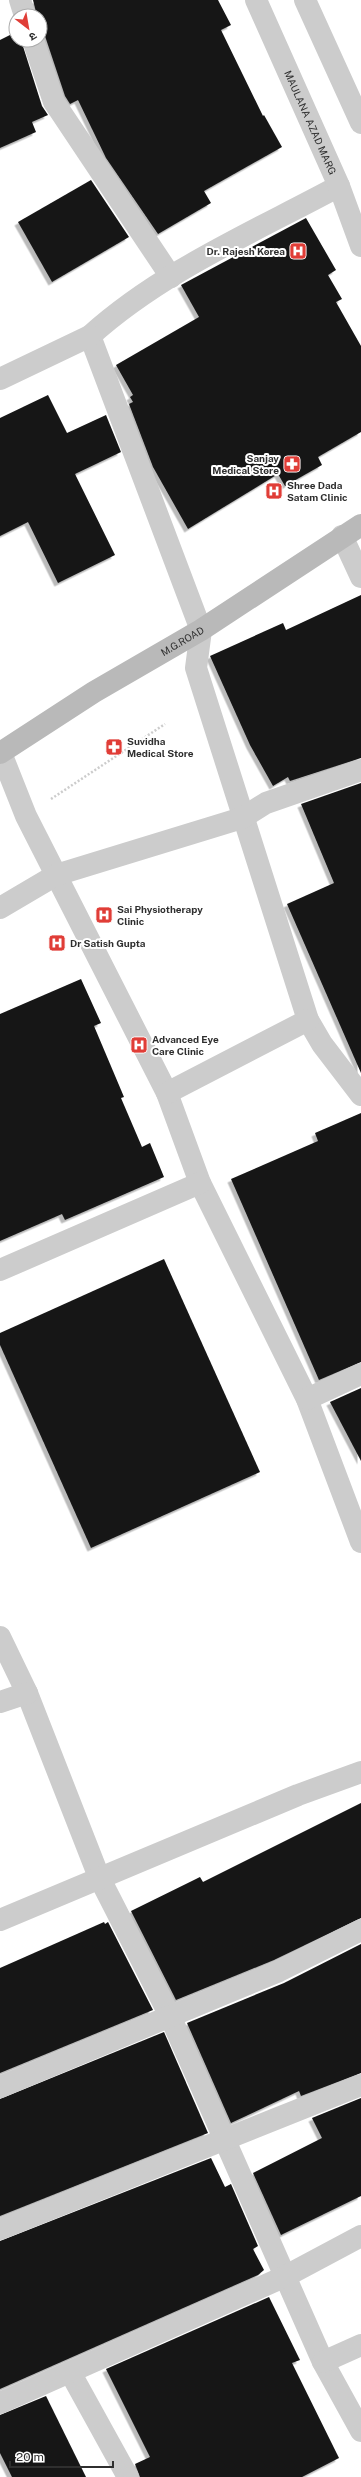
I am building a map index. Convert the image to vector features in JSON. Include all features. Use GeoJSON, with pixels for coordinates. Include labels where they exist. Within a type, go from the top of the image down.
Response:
{"type":"FeatureCollection","features":[{"type":"Feature","properties":{"kind":"main road","name":"M.G.ROAD"},"geometry":{"type":"LineString","coordinates":[[0,753],[94,692],[201,630],[281,579],[342,536],[361,525]]}},
{"type":"Feature","properties":{"kind":"street","name":"MAULANA AZAD MARG"},"geometry":{"type":"LineString","coordinates":[[256,0],[339,186],[361,246]]}},
{"type":"Feature","properties":{"kind":"street"},"geometry":{"type":"LineString","coordinates":[[305,0],[361,123]]}},
{"type":"Feature","properties":{"kind":"street"},"geometry":{"type":"LineString","coordinates":[[36,48],[54,102],[171,277]]}},
{"type":"Feature","properties":{"kind":"street"},"geometry":{"type":"LineString","coordinates":[[0,379],[90,336],[108,320],[171,277],[339,186]]}},
{"type":"Feature","properties":{"kind":"street"},"geometry":{"type":"LineString","coordinates":[[90,336],[201,630],[196,668],[242,818],[308,1020],[322,1044],[361,1095]]}},
{"type":"Feature","properties":{"kind":"street"},"geometry":{"type":"LineString","coordinates":[[342,536],[361,577]]}},
{"type":"Feature","properties":{"kind":"street"},"geometry":{"type":"LineString","coordinates":[[0,753],[26,816],[167,1093],[200,1183],[307,1399],[361,1542]]}},
{"type":"Feature","properties":{"kind":"street"},"geometry":{"type":"LineString","coordinates":[[0,908],[56,875],[242,818],[266,803],[361,770]]}},
{"type":"Feature","properties":{"kind":"street"},"geometry":{"type":"LineString","coordinates":[[167,1093],[308,1020]]}},
{"type":"Feature","properties":{"kind":"street"},"geometry":{"type":"LineString","coordinates":[[0,1270],[200,1183]]}},
{"type":"Feature","properties":{"kind":"street"},"geometry":{"type":"LineString","coordinates":[[307,1399],[361,1374]]}},
{"type":"Feature","properties":{"kind":"street"},"geometry":{"type":"LineString","coordinates":[[0,1636],[27,1693],[99,1877],[170,2016],[323,2362],[361,2431]]}},
{"type":"Feature","properties":{"kind":"street"},"geometry":{"type":"LineString","coordinates":[[0,1702],[27,1693]]}},
{"type":"Feature","properties":{"kind":"street"},"geometry":{"type":"LineString","coordinates":[[0,1920],[99,1877],[298,1795],[361,1772]]}},
{"type":"Feature","properties":{"kind":"street"},"geometry":{"type":"LineString","coordinates":[[0,2087],[279,1970],[361,1930]]}},
{"type":"Feature","properties":{"kind":"street"},"geometry":{"type":"LineString","coordinates":[[0,2229],[361,2085]]}},
{"type":"Feature","properties":{"kind":"street"},"geometry":{"type":"LineString","coordinates":[[0,2403],[286,2276],[361,2236]]}},
{"type":"Feature","properties":{"kind":"street"},"geometry":{"type":"LineString","coordinates":[[323,2362],[361,2345]]}},
{"type":"Feature","properties":{"kind":"street"},"geometry":{"type":"LineString","coordinates":[[70,2372],[128,2477]]}},
{"type":"Feature","properties":{"kind":"path"},"geometry":{"type":"LineString","coordinates":[[26,816],[165,724]]}},
{"type":"Feature","properties":{"kind":"building"},"geometry":{"type":"Polygon","coordinates":[[[33,0],[218,0],[231,25],[221,30],[263,116],[264,115],[282,147],[204,191],[211,203],[158,234],[106,158],[78,100],[70,104],[65,96],[48,45],[48,8],[35,8],[33,0]]]}},
{"type":"Feature","properties":{"kind":"building"},"geometry":{"type":"Polygon","coordinates":[[[8,36],[8,48],[24,48],[42,106],[48,115],[32,122],[36,132],[0,148],[0,40],[8,36]]]}},
{"type":"Feature","properties":{"kind":"building"},"geometry":{"type":"Polygon","coordinates":[[[91,180],[129,237],[52,282],[18,222],[91,180]]]}},
{"type":"Feature","properties":{"kind":"building"},"geometry":{"type":"Polygon","coordinates":[[[306,218],[336,270],[328,275],[342,299],[336,302],[361,346],[361,432],[318,457],[322,465],[285,486],[278,474],[188,529],[153,467],[129,404],[133,402],[130,397],[133,395],[116,365],[199,317],[181,285],[306,218]]]}},
{"type":"Feature","properties":{"kind":"building"},"geometry":{"type":"Polygon","coordinates":[[[48,395],[67,433],[106,415],[121,452],[75,474],[115,555],[58,583],[28,522],[0,536],[0,418],[48,395]]]}},
{"type":"Feature","properties":{"kind":"building"},"geometry":{"type":"Polygon","coordinates":[[[361,595],[361,758],[290,781],[288,777],[273,786],[250,745],[210,656],[283,623],[286,630],[361,595]]]}},
{"type":"Feature","properties":{"kind":"building"},"geometry":{"type":"Polygon","coordinates":[[[361,783],[361,1073],[287,904],[334,883],[301,804],[361,783]]]}},
{"type":"Feature","properties":{"kind":"building"},"geometry":{"type":"Polygon","coordinates":[[[81,979],[101,1023],[94,1026],[124,1097],[121,1098],[142,1147],[150,1143],[164,1177],[65,1220],[62,1214],[0,1241],[0,1014],[81,979]]]}},
{"type":"Feature","properties":{"kind":"building"},"geometry":{"type":"Polygon","coordinates":[[[361,1113],[361,1362],[319,1380],[231,1179],[318,1141],[315,1133],[361,1113]]]}},
{"type":"Feature","properties":{"kind":"building"},"geometry":{"type":"Polygon","coordinates":[[[164,1259],[260,1472],[91,1548],[0,1345],[0,1333],[164,1259]]]}},
{"type":"Feature","properties":{"kind":"building"},"geometry":{"type":"Polygon","coordinates":[[[361,1388],[361,1461],[330,1402],[361,1388]]]}},
{"type":"Feature","properties":{"kind":"building"},"geometry":{"type":"Polygon","coordinates":[[[361,1803],[361,1918],[274,1960],[176,2000],[131,1911],[200,1877],[203,1882],[361,1803]]]}},
{"type":"Feature","properties":{"kind":"building"},"geometry":{"type":"Polygon","coordinates":[[[104,1922],[105,1924],[108,1922],[153,2010],[0,2073],[0,1968],[104,1922]]]}},
{"type":"Feature","properties":{"kind":"building"},"geometry":{"type":"Polygon","coordinates":[[[361,1944],[361,2073],[301,2096],[299,2091],[231,2123],[187,2023],[284,1983],[361,1944]]]}},
{"type":"Feature","properties":{"kind":"building"},"geometry":{"type":"Polygon","coordinates":[[[164,2032],[208,2133],[0,2216],[0,2099],[164,2032]]]}},
{"type":"Feature","properties":{"kind":"building"},"geometry":{"type":"Polygon","coordinates":[[[361,2098],[361,2196],[281,2235],[253,2173],[322,2138],[312,2118],[361,2098]]]}},
{"type":"Feature","properties":{"kind":"building"},"geometry":{"type":"Polygon","coordinates":[[[211,2158],[225,2187],[231,2184],[258,2246],[253,2249],[264,2270],[258,2275],[0,2389],[0,2241],[211,2158]]]}},
{"type":"Feature","properties":{"kind":"building"},"geometry":{"type":"Polygon","coordinates":[[[269,2297],[300,2360],[292,2363],[339,2458],[302,2477],[140,2477],[135,2464],[150,2457],[106,2369],[269,2297]]]}},
{"type":"Feature","properties":{"kind":"building"},"geometry":{"type":"Polygon","coordinates":[[[46,2396],[86,2477],[12,2477],[0,2453],[0,2415],[46,2396]]]}},
{"type":"Feature","properties":{"kind":"place","name":"Dr. Rajesh Korea"},"geometry":{"type":"Point","coordinates":[298,251]}},
{"type":"Feature","properties":{"kind":"place","name":"Sanjay Medical Store"},"geometry":{"type":"Point","coordinates":[292,464]}},
{"type":"Feature","properties":{"kind":"place","name":"Shree Dada Satam Clinic"},"geometry":{"type":"Point","coordinates":[274,491]}},
{"type":"Feature","properties":{"kind":"place","name":"Suvidha Medical Store"},"geometry":{"type":"Point","coordinates":[114,747]}},
{"type":"Feature","properties":{"kind":"place","name":"Sai Physiotherapy Clinic"},"geometry":{"type":"Point","coordinates":[104,915]}},
{"type":"Feature","properties":{"kind":"place","name":"Dr Satish Gupta"},"geometry":{"type":"Point","coordinates":[57,943]}},
{"type":"Feature","properties":{"kind":"place","name":"Advanced Eye Care Clinic"},"geometry":{"type":"Point","coordinates":[139,1045]}}]}
